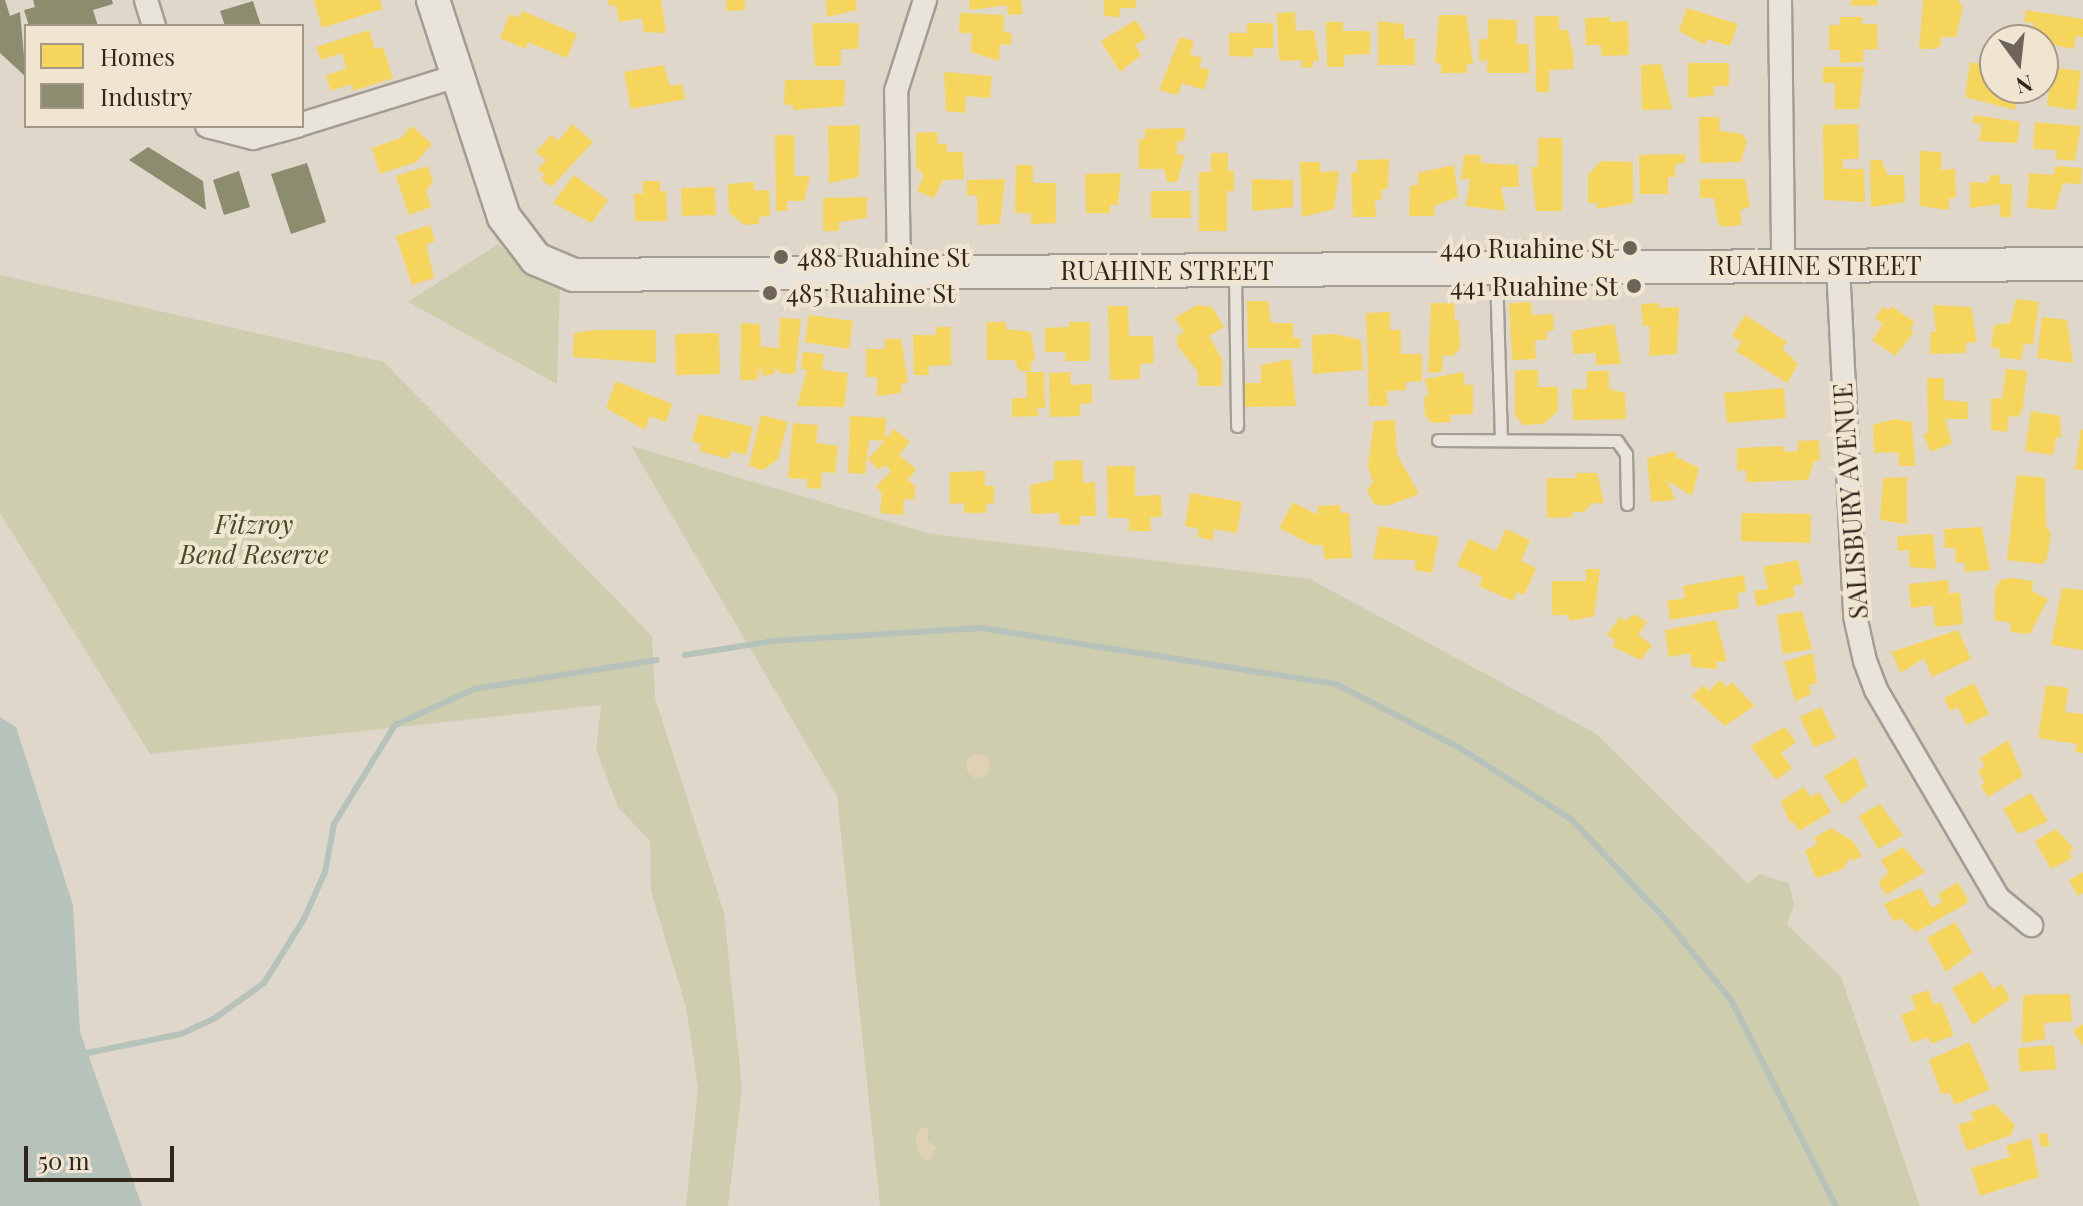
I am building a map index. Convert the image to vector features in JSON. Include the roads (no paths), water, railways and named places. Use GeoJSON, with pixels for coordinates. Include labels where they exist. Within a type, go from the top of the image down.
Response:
{"type":"FeatureCollection","features":[{"type":"Feature","properties":{"kind":"street"},"geometry":{"type":"LineString","coordinates":[[146,0],[153,24]]}},
{"type":"Feature","properties":{"kind":"street","name":"RUAHINE STREET"},"geometry":{"type":"LineString","coordinates":[[433,0],[504,217],[536,259],[556,270],[621,278],[899,272],[2083,264]]}},
{"type":"Feature","properties":{"kind":"street"},"geometry":{"type":"LineString","coordinates":[[899,272],[896,91],[925,0]]}},
{"type":"Feature","properties":{"kind":"street"},"geometry":{"type":"LineString","coordinates":[[1780,0],[1783,264]]}},
{"type":"Feature","properties":{"kind":"street"},"geometry":{"type":"LineString","coordinates":[[304,123],[457,76]]}},
{"type":"Feature","properties":{"kind":"street"},"geometry":{"type":"LineString","coordinates":[[215,128],[253,138],[288,128]]}},
{"type":"Feature","properties":{"kind":"street","name":"SALISBURY AVENUE"},"geometry":{"type":"LineString","coordinates":[[1838,265],[1855,616],[1865,661],[1876,690],[1998,898],[2031,925]]}},
{"type":"Feature","properties":{"kind":"lane"},"geometry":{"type":"LineString","coordinates":[[1496,267],[1501,439]]}},
{"type":"Feature","properties":{"kind":"lane"},"geometry":{"type":"LineString","coordinates":[[1235,270],[1237,426]]}},
{"type":"Feature","properties":{"kind":"lane"},"geometry":{"type":"LineString","coordinates":[[1438,440],[1617,441],[1626,454],[1627,504]]}},
{"type":"Feature","properties":{"kind":"waterway"},"geometry":{"type":"LineString","coordinates":[[685,655],[773,641],[981,628],[1336,684],[1460,748],[1572,820],[1667,921],[1731,1000],[1836,1206]]}},
{"type":"Feature","properties":{"kind":"waterway"},"geometry":{"type":"LineString","coordinates":[[82,1054],[181,1034],[215,1018],[264,983],[304,919],[325,872],[334,824],[395,725],[474,689],[657,660]]}},
{"type":"Feature","properties":{"kind":"place","name":"440 Ruahine St"},"geometry":{"type":"Point","coordinates":[1630,248]}},
{"type":"Feature","properties":{"kind":"place","name":"488 Ruahine St"},"geometry":{"type":"Point","coordinates":[781,257]}},
{"type":"Feature","properties":{"kind":"place","name":"441 Ruahine St"},"geometry":{"type":"Point","coordinates":[1634,286]}},
{"type":"Feature","properties":{"kind":"place","name":"485 Ruahine St"},"geometry":{"type":"Point","coordinates":[770,293]}},
{"type":"Feature","properties":{"kind":"park label","name":"Fitzroy Bend Reserve"},"geometry":{"type":"Point","coordinates":[254,539]}}]}
